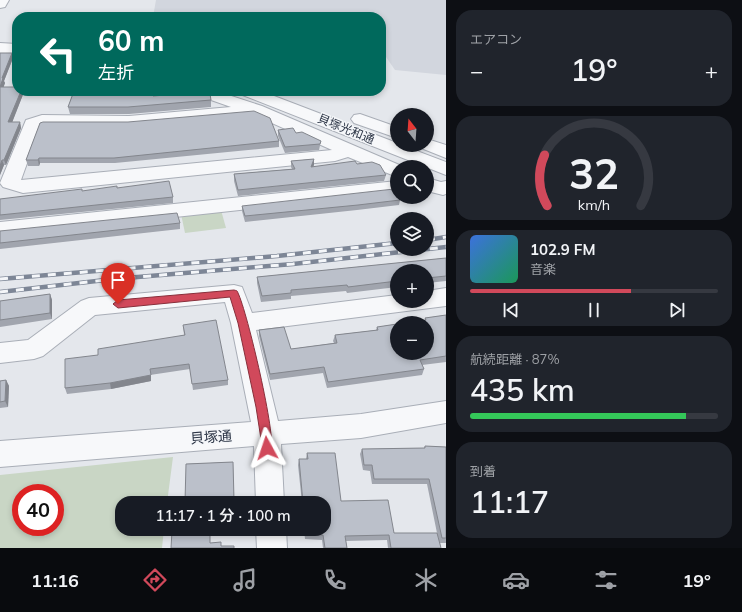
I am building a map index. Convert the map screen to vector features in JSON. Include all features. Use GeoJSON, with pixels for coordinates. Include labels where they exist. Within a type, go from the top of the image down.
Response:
{"type":"FeatureCollection","features":[{"type":"Feature","properties":{"kind":"street"},"geometry":{"type":"LineString","coordinates":[[0,4],[2,0]]}},
{"type":"Feature","properties":{"kind":"street"},"geometry":{"type":"LineString","coordinates":[[0,48],[12,49]]}},
{"type":"Feature","properties":{"kind":"street"},"geometry":{"type":"LineString","coordinates":[[215,96],[256,110],[390,168]]}},
{"type":"Feature","properties":{"kind":"street","name":"貝塚光和通"},"geometry":{"type":"LineString","coordinates":[[259,96],[446,169]]}},
{"type":"Feature","properties":{"kind":"street"},"geometry":{"type":"LineString","coordinates":[[301,96],[390,130]]}},
{"type":"Feature","properties":{"kind":"street"},"geometry":{"type":"LineString","coordinates":[[256,110],[129,122],[42,120],[32,124],[10,183],[23,187],[335,155],[348,150]]}},
{"type":"Feature","properties":{"kind":"street"},"geometry":{"type":"LineString","coordinates":[[434,147],[446,152]]}},
{"type":"Feature","properties":{"kind":"street"},"geometry":{"type":"LineString","coordinates":[[434,186],[443,188],[446,187]]}},
{"type":"Feature","properties":{"kind":"street"},"geometry":{"type":"LineString","coordinates":[[0,229],[390,188]]}},
{"type":"Feature","properties":{"kind":"street"},"geometry":{"type":"LineString","coordinates":[[0,354],[34,350],[88,307],[234,293],[243,323],[267,433],[270,496]]}},
{"type":"Feature","properties":{"kind":"street"},"geometry":{"type":"LineString","coordinates":[[434,299],[446,297]]}},
{"type":"Feature","properties":{"kind":"street"},"geometry":{"type":"LineString","coordinates":[[243,323],[390,304]]}},
{"type":"Feature","properties":{"kind":"street","name":"貝塚通"},"geometry":{"type":"LineString","coordinates":[[0,454],[361,426],[446,412]]}},
{"type":"Feature","properties":{"kind":"street"},"geometry":{"type":"LineString","coordinates":[[271,536],[272,548]]}},
{"type":"Feature","properties":{"kind":"shaded area"},"geometry":{"type":"Polygon","coordinates":[[[156,0],[446,0],[446,75],[395,70],[386,57],[386,12],[154,12],[156,0]]]}},
{"type":"Feature","properties":{"kind":"green space"},"geometry":{"type":"Polygon","coordinates":[[[221,210],[226,228],[185,233],[181,214],[221,210]]]}},
{"type":"Feature","properties":{"kind":"green space"},"geometry":{"type":"Polygon","coordinates":[[[173,457],[168,496],[115,496],[115,536],[163,536],[162,548],[0,548],[0,475],[173,457]]]}},
{"type":"Feature","properties":{"kind":"building"},"geometry":{"type":"Polygon","coordinates":[[[0,53],[12,53],[0,87],[0,53]]]}},
{"type":"Feature","properties":{"kind":"building"},"geometry":{"type":"Polygon","coordinates":[[[0,87],[12,87],[12,96],[19,96],[8,122],[20,122],[0,166],[0,87]]]}},
{"type":"Feature","properties":{"kind":"building"},"geometry":{"type":"Polygon","coordinates":[[[72,96],[210,96],[211,100],[128,107],[68,107],[72,96]]]}},
{"type":"Feature","properties":{"kind":"building"},"geometry":{"type":"Polygon","coordinates":[[[254,111],[270,118],[279,141],[114,158],[39,158],[38,160],[26,160],[40,123],[43,122],[128,122],[254,111]]]}},
{"type":"Feature","properties":{"kind":"building"},"geometry":{"type":"Polygon","coordinates":[[[293,128],[296,133],[302,132],[321,141],[320,144],[285,147],[278,130],[293,128]]]}},
{"type":"Feature","properties":{"kind":"building"},"geometry":{"type":"Polygon","coordinates":[[[314,159],[311,167],[355,161],[357,164],[372,162],[380,165],[386,175],[238,190],[234,174],[295,169],[291,161],[314,159]]]}},
{"type":"Feature","properties":{"kind":"building"},"geometry":{"type":"Polygon","coordinates":[[[169,181],[173,197],[0,215],[0,199],[82,189],[82,191],[117,186],[117,188],[169,181]]]}},
{"type":"Feature","properties":{"kind":"building"},"geometry":{"type":"Polygon","coordinates":[[[390,189],[390,201],[358,205],[245,216],[242,206],[390,189]]]}},
{"type":"Feature","properties":{"kind":"building"},"geometry":{"type":"Polygon","coordinates":[[[177,213],[180,223],[0,243],[0,231],[177,213]]]}},
{"type":"Feature","properties":{"kind":"building"},"geometry":{"type":"Polygon","coordinates":[[[446,258],[446,276],[434,277],[434,264],[390,264],[390,282],[348,287],[347,285],[291,290],[291,293],[262,296],[257,277],[446,258]]]}},
{"type":"Feature","properties":{"kind":"building"},"geometry":{"type":"Polygon","coordinates":[[[50,294],[50,313],[0,320],[0,301],[50,294]]]}},
{"type":"Feature","properties":{"kind":"building"},"geometry":{"type":"Polygon","coordinates":[[[446,315],[446,356],[434,358],[434,317],[446,315]]]}},
{"type":"Feature","properties":{"kind":"building"},"geometry":{"type":"Polygon","coordinates":[[[216,320],[228,380],[192,384],[189,364],[150,369],[151,375],[110,383],[65,388],[65,359],[98,355],[98,349],[185,335],[183,325],[216,320]]]}},
{"type":"Feature","properties":{"kind":"building"},"geometry":{"type":"Polygon","coordinates":[[[390,325],[390,360],[420,360],[424,369],[328,382],[324,367],[270,374],[259,330],[284,327],[291,349],[337,343],[335,335],[378,330],[377,327],[390,325]]]}},
{"type":"Feature","properties":{"kind":"building"},"geometry":{"type":"Polygon","coordinates":[[[6,380],[5,401],[0,402],[0,381],[6,380]]]}},
{"type":"Feature","properties":{"kind":"building"},"geometry":{"type":"Polygon","coordinates":[[[425,446],[446,447],[446,538],[442,538],[429,479],[374,479],[372,465],[364,465],[362,449],[425,448],[425,446]]]}},
{"type":"Feature","properties":{"kind":"building"},"geometry":{"type":"Polygon","coordinates":[[[307,453],[335,453],[341,501],[388,500],[394,533],[437,533],[441,548],[391,548],[389,535],[345,536],[347,548],[325,548],[323,536],[331,536],[331,496],[302,496],[299,459],[308,459],[307,453]]]}},
{"type":"Feature","properties":{"kind":"building"},"geometry":{"type":"Polygon","coordinates":[[[233,462],[234,496],[185,496],[186,464],[233,462]]]}},
{"type":"Feature","properties":{"kind":"building"},"geometry":{"type":"Polygon","coordinates":[[[172,536],[210,536],[210,543],[221,542],[221,546],[234,546],[234,548],[171,548],[172,536]]]}},
{"type":"Feature","properties":{"kind":"railway"},"geometry":{"type":"LineString","coordinates":[[434,239],[446,237]]}},
{"type":"Feature","properties":{"kind":"railway"},"geometry":{"type":"LineString","coordinates":[[0,279],[277,256],[390,244]]}},
{"type":"Feature","properties":{"kind":"railway"},"geometry":{"type":"LineString","coordinates":[[0,292],[114,279],[293,264],[446,247]]}},
{"type":"Feature","properties":{"kind":"route"},"geometry":{"type":"LineString","coordinates":[[118,304],[234,293],[243,323],[262,407],[267,433],[267,448]]}}]}
